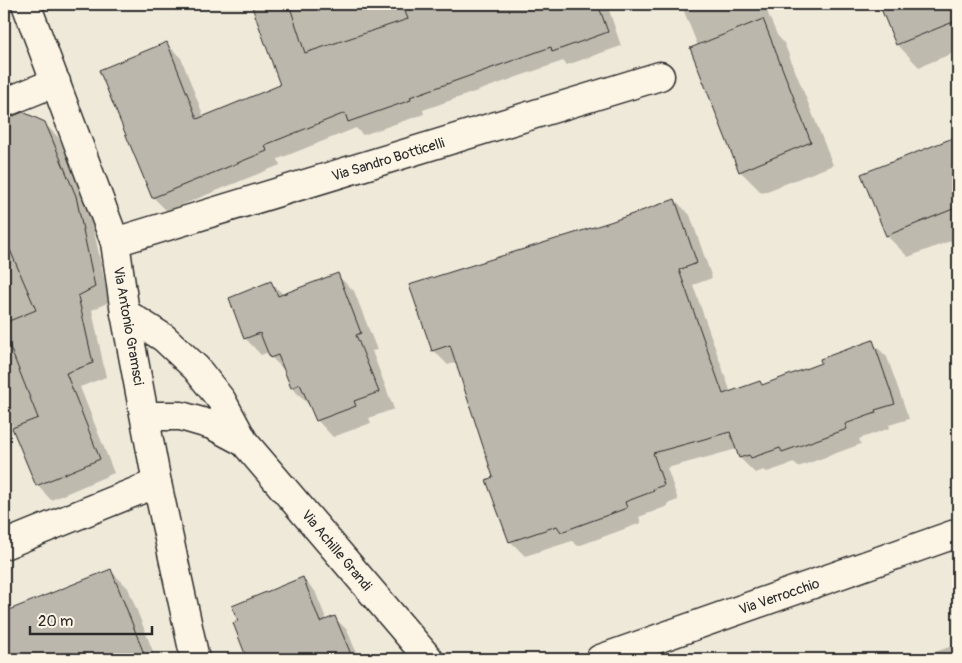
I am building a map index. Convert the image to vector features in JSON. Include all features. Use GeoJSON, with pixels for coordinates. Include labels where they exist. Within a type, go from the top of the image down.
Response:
{"type":"FeatureCollection","features":[{"type":"Feature","properties":{"kind":"street","name":"Via Antonio Gramsci"},"geometry":{"type":"LineString","coordinates":[[26,4],[115,242],[125,313],[157,483],[195,659]]}},
{"type":"Feature","properties":{"kind":"street","name":"Via Sandro Botticelli"},"geometry":{"type":"LineString","coordinates":[[115,242],[660,76]]}},
{"type":"Feature","properties":{"kind":"street"},"geometry":{"type":"LineString","coordinates":[[4,103],[56,82]]}},
{"type":"Feature","properties":{"kind":"street","name":"Via Achille Grandi"},"geometry":{"type":"LineString","coordinates":[[125,313],[164,338],[196,368],[222,402],[244,442],[429,659]]}},
{"type":"Feature","properties":{"kind":"street","name":"Via Achille Grandi"},"geometry":{"type":"LineString","coordinates":[[145,416],[181,416],[212,425],[244,442]]}},
{"type":"Feature","properties":{"kind":"street"},"geometry":{"type":"LineString","coordinates":[[4,545],[157,483]]}},
{"type":"Feature","properties":{"kind":"street","name":"Via Verrocchio"},"geometry":{"type":"LineString","coordinates":[[600,659],[958,533]]}},
{"type":"Feature","properties":{"kind":"building"},"geometry":{"type":"Polygon","coordinates":[[[251,4],[289,4],[305,53],[408,19],[402,4],[598,4],[608,32],[552,52],[551,47],[410,97],[411,100],[348,122],[345,113],[265,145],[267,151],[152,198],[99,70],[167,42],[197,119],[280,85],[251,4]]]}},
{"type":"Feature","properties":{"kind":"building"},"geometry":{"type":"Polygon","coordinates":[[[879,4],[958,4],[958,20],[896,45],[879,4]]]}},
{"type":"Feature","properties":{"kind":"building"},"geometry":{"type":"Polygon","coordinates":[[[763,19],[811,142],[739,172],[690,48],[763,19]]]}},
{"type":"Feature","properties":{"kind":"building"},"geometry":{"type":"Polygon","coordinates":[[[23,112],[45,122],[76,196],[95,287],[78,296],[93,363],[66,373],[100,459],[36,486],[12,428],[38,418],[4,332],[4,323],[36,310],[4,236],[4,120],[23,112]]]}},
{"type":"Feature","properties":{"kind":"building"},"geometry":{"type":"Polygon","coordinates":[[[958,136],[958,207],[886,236],[861,174],[958,136]]]}},
{"type":"Feature","properties":{"kind":"building"},"geometry":{"type":"Polygon","coordinates":[[[675,199],[697,263],[679,270],[723,394],[760,381],[762,385],[821,363],[820,359],[873,340],[895,404],[875,410],[876,413],[845,424],[847,429],[782,452],[780,448],[751,458],[749,455],[739,458],[730,432],[653,453],[664,485],[653,489],[654,491],[625,502],[627,508],[561,532],[557,526],[509,542],[486,480],[493,477],[450,345],[432,351],[409,285],[610,222],[675,199]]]}},
{"type":"Feature","properties":{"kind":"building"},"geometry":{"type":"Polygon","coordinates":[[[338,273],[361,333],[356,335],[379,392],[354,401],[356,406],[316,421],[300,384],[291,388],[278,355],[270,358],[260,333],[244,339],[229,298],[271,281],[278,296],[338,273]]]}},
{"type":"Feature","properties":{"kind":"building"},"geometry":{"type":"Polygon","coordinates":[[[111,569],[146,659],[4,659],[4,612],[111,569]]]}},
{"type":"Feature","properties":{"kind":"building"},"geometry":{"type":"Polygon","coordinates":[[[303,577],[320,622],[335,616],[353,659],[247,659],[233,623],[238,621],[232,606],[303,577]]]}}]}
